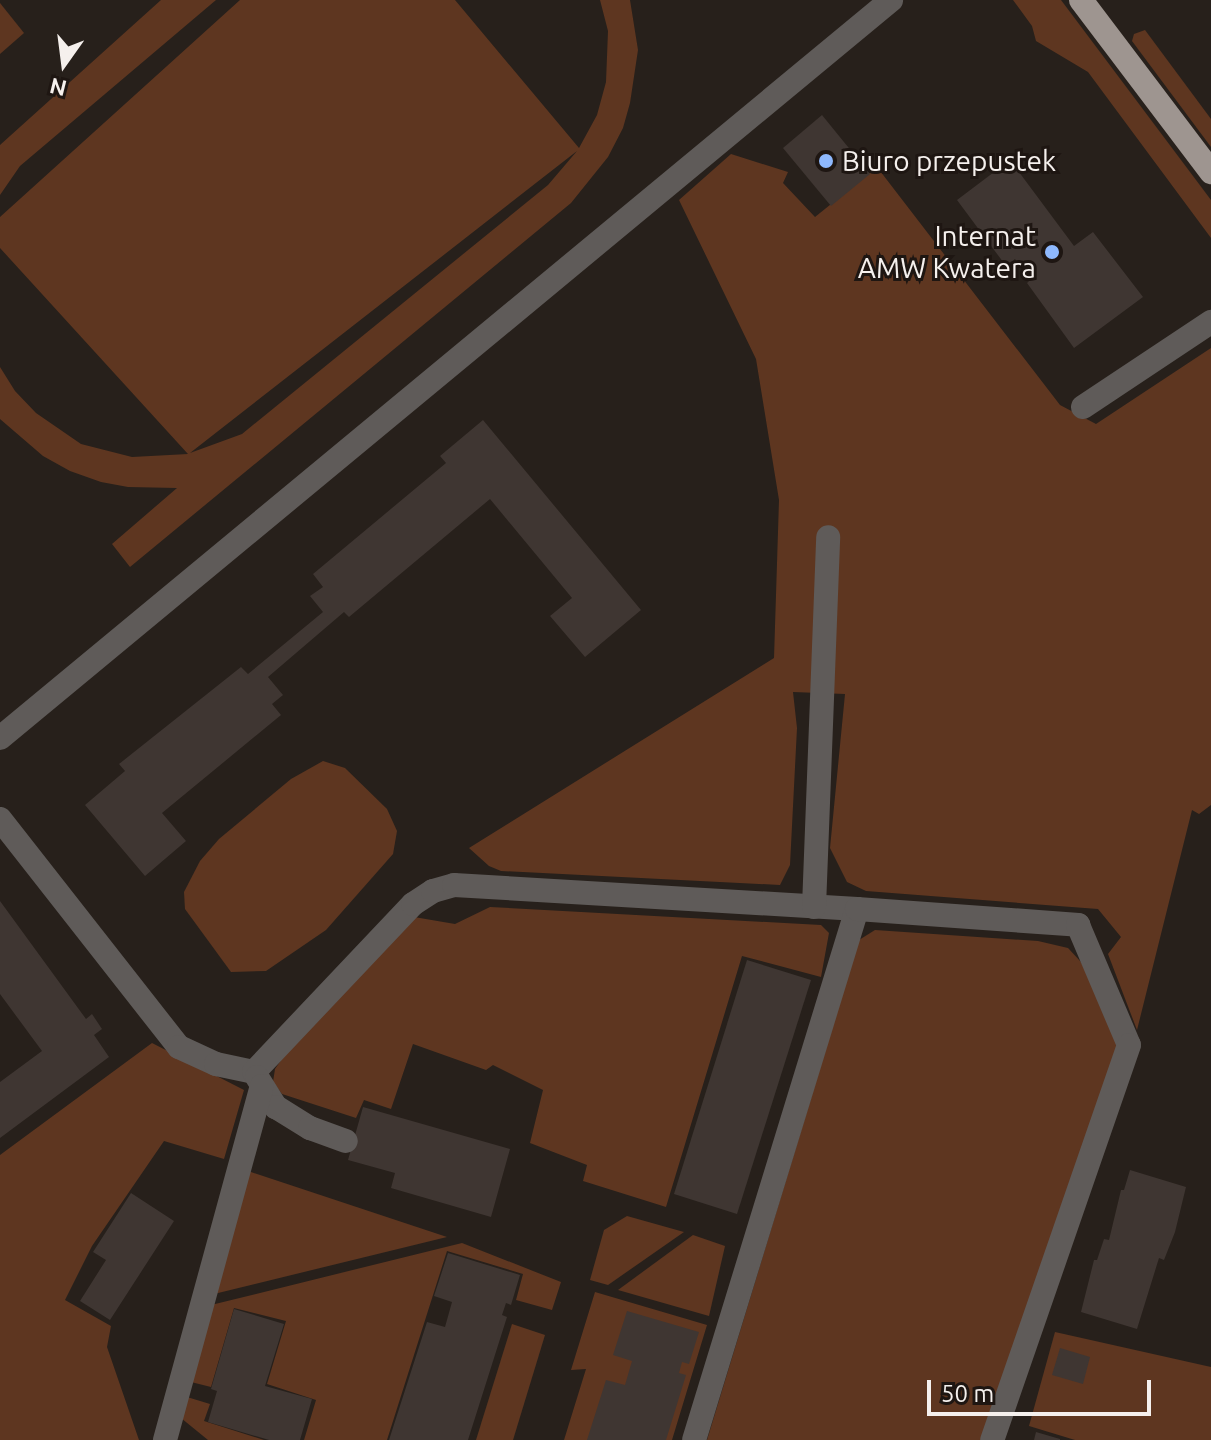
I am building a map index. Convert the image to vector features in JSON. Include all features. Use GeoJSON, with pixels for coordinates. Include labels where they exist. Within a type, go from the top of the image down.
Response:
{"type":"FeatureCollection","features":[{"type":"Feature","properties":{"kind":"main road"},"geometry":{"type":"LineString","coordinates":[[1081,0],[1211,172]]}},
{"type":"Feature","properties":{"kind":"lane"},"geometry":{"type":"LineString","coordinates":[[0,738],[891,0]]}},
{"type":"Feature","properties":{"kind":"lane"},"geometry":{"type":"LineString","coordinates":[[1083,407],[1211,322]]}},
{"type":"Feature","properties":{"kind":"lane"},"geometry":{"type":"LineString","coordinates":[[814,907],[828,537]]}},
{"type":"Feature","properties":{"kind":"lane"},"geometry":{"type":"LineString","coordinates":[[0,819],[179,1047],[258,1079],[276,1107],[310,1128],[346,1141]]}},
{"type":"Feature","properties":{"kind":"lane"},"geometry":{"type":"LineString","coordinates":[[165,1440],[258,1079],[413,904],[433,891],[454,885],[1078,925],[1129,1045],[992,1440]]}},
{"type":"Feature","properties":{"kind":"lane"},"geometry":{"type":"LineString","coordinates":[[694,1440],[857,909]]}},
{"type":"Feature","properties":{"kind":"shaded area"},"geometry":{"type":"Polygon","coordinates":[[[161,0],[216,0],[20,166],[0,195],[0,145],[161,0]]]}},
{"type":"Feature","properties":{"kind":"shaded area"},"geometry":{"type":"Polygon","coordinates":[[[240,0],[455,0],[579,148],[597,115],[606,82],[608,31],[600,0],[630,0],[638,50],[623,128],[608,157],[571,203],[130,567],[112,544],[177,488],[128,487],[101,482],[70,471],[43,456],[0,419],[0,367],[15,391],[36,413],[81,444],[132,457],[188,454],[0,248],[0,217],[240,0]],[[577,151],[190,453],[242,434],[548,185],[577,151]]]}},
{"type":"Feature","properties":{"kind":"shaded area"},"geometry":{"type":"Polygon","coordinates":[[[1013,0],[1061,0],[1211,200],[1211,238],[1088,72],[1036,41],[1032,26],[1013,0]]]}},
{"type":"Feature","properties":{"kind":"shaded area"},"geometry":{"type":"Polygon","coordinates":[[[0,3],[24,33],[0,54],[0,3]]]}},
{"type":"Feature","properties":{"kind":"shaded area"},"geometry":{"type":"Polygon","coordinates":[[[1145,30],[1211,119],[1211,147],[1132,41],[1134,34],[1145,30]]]}},
{"type":"Feature","properties":{"kind":"shaded area"},"geometry":{"type":"Polygon","coordinates":[[[731,154],[788,172],[783,183],[815,217],[877,167],[1060,405],[1096,424],[1211,348],[1211,805],[1199,814],[1192,810],[1137,1030],[1108,954],[1121,937],[1098,909],[866,891],[847,882],[830,848],[845,694],[793,692],[797,728],[790,865],[780,885],[501,871],[489,866],[469,848],[774,658],[779,500],[756,359],[679,200],[731,154]]]}},
{"type":"Feature","properties":{"kind":"shaded area"},"geometry":{"type":"Polygon","coordinates":[[[323,761],[345,768],[387,809],[397,831],[393,854],[326,930],[266,971],[231,972],[185,909],[184,892],[200,861],[219,839],[291,779],[323,761]]]}},
{"type":"Feature","properties":{"kind":"shaded area"},"geometry":{"type":"Polygon","coordinates":[[[490,907],[821,925],[829,933],[821,977],[742,956],[666,1207],[583,1181],[587,1165],[530,1143],[543,1090],[493,1065],[486,1070],[413,1044],[391,1109],[364,1100],[356,1118],[282,1094],[273,1082],[275,1069],[288,1050],[414,917],[455,924],[490,907]]]}},
{"type":"Feature","properties":{"kind":"shaded area"},"geometry":{"type":"Polygon","coordinates":[[[875,930],[1038,941],[1068,948],[1081,962],[1119,1034],[1119,1052],[983,1440],[707,1440],[859,940],[875,930]]]}},
{"type":"Feature","properties":{"kind":"shaded area"},"geometry":{"type":"Polygon","coordinates":[[[152,1043],[244,1090],[224,1159],[164,1141],[92,1246],[65,1300],[111,1326],[107,1347],[139,1440],[0,1440],[0,1155],[152,1043]]]}},
{"type":"Feature","properties":{"kind":"shaded area"},"geometry":{"type":"Polygon","coordinates":[[[248,1171],[447,1237],[214,1294],[248,1171]]]}},
{"type":"Feature","properties":{"kind":"shaded area"},"geometry":{"type":"Polygon","coordinates":[[[627,1216],[684,1232],[608,1285],[590,1280],[604,1230],[627,1216]]]}},
{"type":"Feature","properties":{"kind":"shaded area"},"geometry":{"type":"Polygon","coordinates":[[[693,1235],[725,1246],[709,1316],[618,1290],[693,1235]]]}},
{"type":"Feature","properties":{"kind":"shaded area"},"geometry":{"type":"Polygon","coordinates":[[[462,1243],[561,1282],[552,1310],[516,1300],[523,1274],[447,1251],[387,1440],[304,1440],[316,1400],[267,1384],[286,1321],[234,1308],[211,1387],[191,1382],[211,1305],[462,1243]]]}},
{"type":"Feature","properties":{"kind":"shaded area"},"geometry":{"type":"Polygon","coordinates":[[[595,1292],[707,1325],[672,1440],[564,1440],[586,1369],[571,1370],[595,1292]]]}},
{"type":"Feature","properties":{"kind":"shaded area"},"geometry":{"type":"Polygon","coordinates":[[[512,1324],[545,1335],[513,1440],[476,1440],[512,1324]]]}},
{"type":"Feature","properties":{"kind":"shaded area"},"geometry":{"type":"Polygon","coordinates":[[[1055,1332],[1211,1367],[1211,1440],[1075,1440],[1029,1426],[1055,1332]]]}},
{"type":"Feature","properties":{"kind":"shaded area"},"geometry":{"type":"Polygon","coordinates":[[[187,1397],[210,1404],[204,1421],[264,1440],[208,1440],[181,1418],[187,1397]]]}},
{"type":"Feature","properties":{"kind":"building","name":"Biuro przepustek"},"geometry":{"type":"Polygon","coordinates":[[[822,115],[870,174],[831,206],[783,148],[822,115]]]}},
{"type":"Feature","properties":{"kind":"building","name":"Internat AMW Kwatera"},"geometry":{"type":"Polygon","coordinates":[[[1010,160],[1074,246],[1093,232],[1143,297],[1074,348],[1027,283],[1030,280],[1015,259],[1006,266],[957,200],[1010,160]]]}},
{"type":"Feature","properties":{"kind":"building"},"geometry":{"type":"Polygon","coordinates":[[[483,420],[641,610],[585,657],[550,616],[572,598],[490,499],[349,617],[344,612],[268,677],[283,695],[272,704],[281,715],[162,813],[186,841],[145,876],[85,805],[125,771],[119,764],[241,667],[248,674],[323,612],[310,596],[323,587],[313,574],[446,463],[440,456],[483,420]]]}},
{"type":"Feature","properties":{"kind":"building"},"geometry":{"type":"Polygon","coordinates":[[[0,901],[86,1019],[92,1014],[102,1029],[94,1035],[109,1057],[0,1138],[0,1082],[42,1051],[0,994],[0,901]]]}},
{"type":"Feature","properties":{"kind":"building"},"geometry":{"type":"Polygon","coordinates":[[[747,960],[811,980],[737,1214],[674,1194],[747,960]]]}},
{"type":"Feature","properties":{"kind":"building"},"geometry":{"type":"Polygon","coordinates":[[[363,1107],[510,1149],[491,1217],[391,1188],[395,1173],[348,1160],[363,1107]]]}},
{"type":"Feature","properties":{"kind":"building"},"geometry":{"type":"Polygon","coordinates":[[[1130,1170],[1186,1187],[1175,1232],[1164,1260],[1159,1258],[1137,1329],[1081,1312],[1094,1260],[1097,1260],[1104,1239],[1109,1240],[1121,1190],[1124,1190],[1130,1170]]]}},
{"type":"Feature","properties":{"kind":"building"},"geometry":{"type":"Polygon","coordinates":[[[131,1193],[174,1221],[110,1320],[80,1301],[106,1260],[93,1252],[131,1193]]]}},
{"type":"Feature","properties":{"kind":"building"},"geometry":{"type":"Polygon","coordinates":[[[448,1253],[520,1275],[511,1305],[506,1303],[502,1315],[507,1317],[468,1440],[389,1440],[427,1322],[445,1327],[452,1302],[434,1296],[448,1253]]]}},
{"type":"Feature","properties":{"kind":"building"},"geometry":{"type":"Polygon","coordinates":[[[234,1309],[284,1324],[265,1386],[312,1399],[300,1440],[269,1440],[208,1422],[217,1391],[211,1389],[234,1309]]]}},
{"type":"Feature","properties":{"kind":"building"},"geometry":{"type":"Polygon","coordinates":[[[627,1311],[699,1332],[689,1364],[682,1362],[679,1373],[686,1375],[666,1440],[587,1440],[606,1380],[625,1385],[632,1361],[613,1355],[627,1311]]]}},
{"type":"Feature","properties":{"kind":"building"},"geometry":{"type":"Polygon","coordinates":[[[1060,1348],[1090,1357],[1083,1384],[1052,1375],[1060,1348]]]}},
{"type":"Feature","properties":{"kind":"building"},"geometry":{"type":"Polygon","coordinates":[[[1036,1432],[1060,1439],[1060,1440],[1034,1440],[1036,1432]]]}},
{"type":"Feature","properties":{"kind":"place","name":"Biuro przepustek"},"geometry":{"type":"Point","coordinates":[826,161]}},
{"type":"Feature","properties":{"kind":"place","name":"Internat AMW Kwatera"},"geometry":{"type":"Point","coordinates":[1052,252]}}]}
